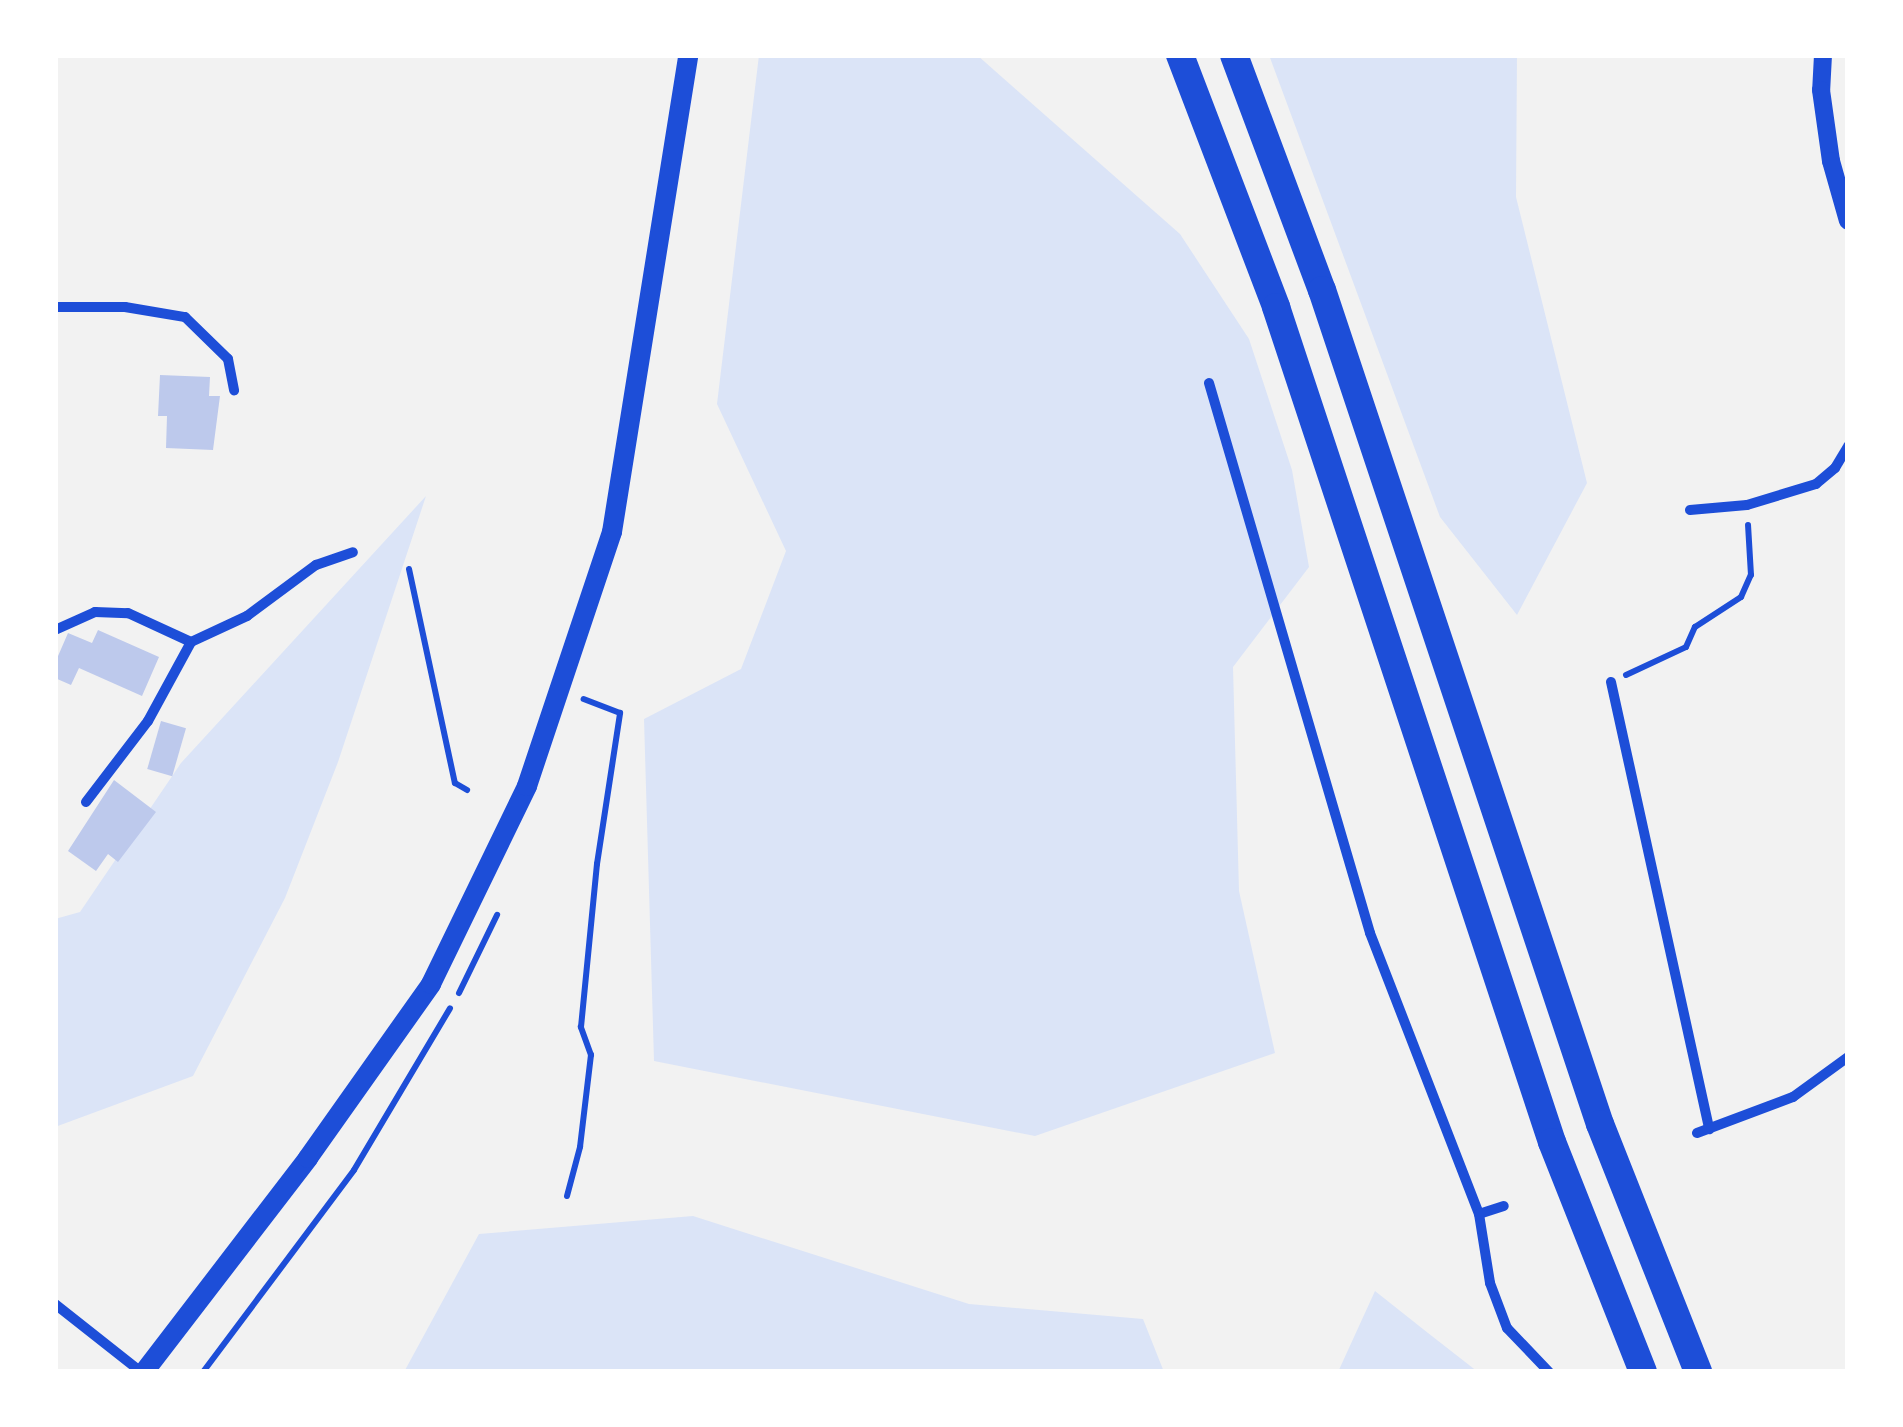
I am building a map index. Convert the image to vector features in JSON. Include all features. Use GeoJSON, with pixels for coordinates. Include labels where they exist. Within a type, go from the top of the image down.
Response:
{"type":"FeatureCollection","features":[{"type":"Feature","properties":{"kind":"highway"},"geometry":{"type":"LineString","coordinates":[[1180,55],[1276,307],[1552,1142],[1643,1372]]}},
{"type":"Feature","properties":{"kind":"highway"},"geometry":{"type":"LineString","coordinates":[[1234,55],[1322,290],[1600,1124],[1698,1372]]}},
{"type":"Feature","properties":{"kind":"main road"},"geometry":{"type":"LineString","coordinates":[[142,1372],[308,1158],[431,984],[526,786],[612,532],[688,55]]}},
{"type":"Feature","properties":{"kind":"street"},"geometry":{"type":"LineString","coordinates":[[1823,55],[1821,90],[1830,160],[1848,221]]}},
{"type":"Feature","properties":{"kind":"street"},"geometry":{"type":"LineString","coordinates":[[55,307],[124,307],[185,317],[228,359],[234,390]]}},
{"type":"Feature","properties":{"kind":"street"},"geometry":{"type":"LineString","coordinates":[[1209,383],[1370,933],[1479,1214],[1490,1283],[1507,1328],[1549,1372]]}},
{"type":"Feature","properties":{"kind":"street"},"geometry":{"type":"LineString","coordinates":[[1690,510],[1746,505],[1816,484],[1835,468],[1848,446]]}},
{"type":"Feature","properties":{"kind":"street"},"geometry":{"type":"LineString","coordinates":[[86,802],[148,721],[191,642],[247,616],[316,565],[353,552]]}},
{"type":"Feature","properties":{"kind":"street"},"geometry":{"type":"LineString","coordinates":[[55,630],[95,612],[128,612],[191,642]]}},
{"type":"Feature","properties":{"kind":"street"},"geometry":{"type":"LineString","coordinates":[[1611,682],[1703,1131],[1793,1097],[1848,1058]]}},
{"type":"Feature","properties":{"kind":"street"},"geometry":{"type":"LineString","coordinates":[[1479,1214],[1504,1206]]}},
{"type":"Feature","properties":{"kind":"street"},"geometry":{"type":"LineString","coordinates":[[55,1304],[142,1372]]}},
{"type":"Feature","properties":{"kind":"path"},"geometry":{"type":"LineString","coordinates":[[1611,682],[1686,647],[1695,627],[1741,597],[1752,575],[1746,505]]}},
{"type":"Feature","properties":{"kind":"path"},"geometry":{"type":"LineString","coordinates":[[409,570],[455,783],[466,790]]}},
{"type":"Feature","properties":{"kind":"path"},"geometry":{"type":"LineString","coordinates":[[560,686],[620,713],[597,864],[582,1027],[591,1055],[580,1147],[566,1196]]}},
{"type":"Feature","properties":{"kind":"shaded area"},"geometry":{"type":"Polygon","coordinates":[[[759,55],[977,55],[1180,234],[1249,339],[1292,470],[1309,567],[1233,667],[1239,891],[1275,1053],[1035,1136],[654,1061],[644,719],[741,669],[786,551],[717,404],[759,55]]]}},
{"type":"Feature","properties":{"kind":"shaded area"},"geometry":{"type":"Polygon","coordinates":[[[1269,55],[1517,55],[1516,197],[1587,483],[1517,615],[1440,517],[1269,55]]]}},
{"type":"Feature","properties":{"kind":"shaded area"},"geometry":{"type":"Polygon","coordinates":[[[426,496],[338,762],[285,898],[193,1076],[55,1127],[55,919],[80,912],[181,763],[426,496]]]}},
{"type":"Feature","properties":{"kind":"shaded area"},"geometry":{"type":"Polygon","coordinates":[[[693,1216],[969,1304],[1143,1319],[1164,1372],[404,1372],[479,1234],[693,1216]]]}},
{"type":"Feature","properties":{"kind":"shaded area"},"geometry":{"type":"Polygon","coordinates":[[[1375,1291],[1428,1333],[1478,1372],[1338,1372],[1375,1291]]]}},
{"type":"Feature","properties":{"kind":"building"},"geometry":{"type":"Polygon","coordinates":[[[160,375],[210,377],[209,396],[220,396],[213,450],[166,448],[167,416],[158,416],[160,375]]]}},
{"type":"Feature","properties":{"kind":"building"},"geometry":{"type":"Polygon","coordinates":[[[98,630],[159,657],[142,696],[79,668],[71,685],[55,678],[55,663],[68,633],[92,643],[98,630]]]}},
{"type":"Feature","properties":{"kind":"building"},"geometry":{"type":"Polygon","coordinates":[[[161,721],[186,728],[172,776],[147,769],[161,721]]]}},
{"type":"Feature","properties":{"kind":"building"},"geometry":{"type":"Polygon","coordinates":[[[114,780],[156,812],[118,862],[108,854],[96,871],[68,851],[114,780]]]}}]}
